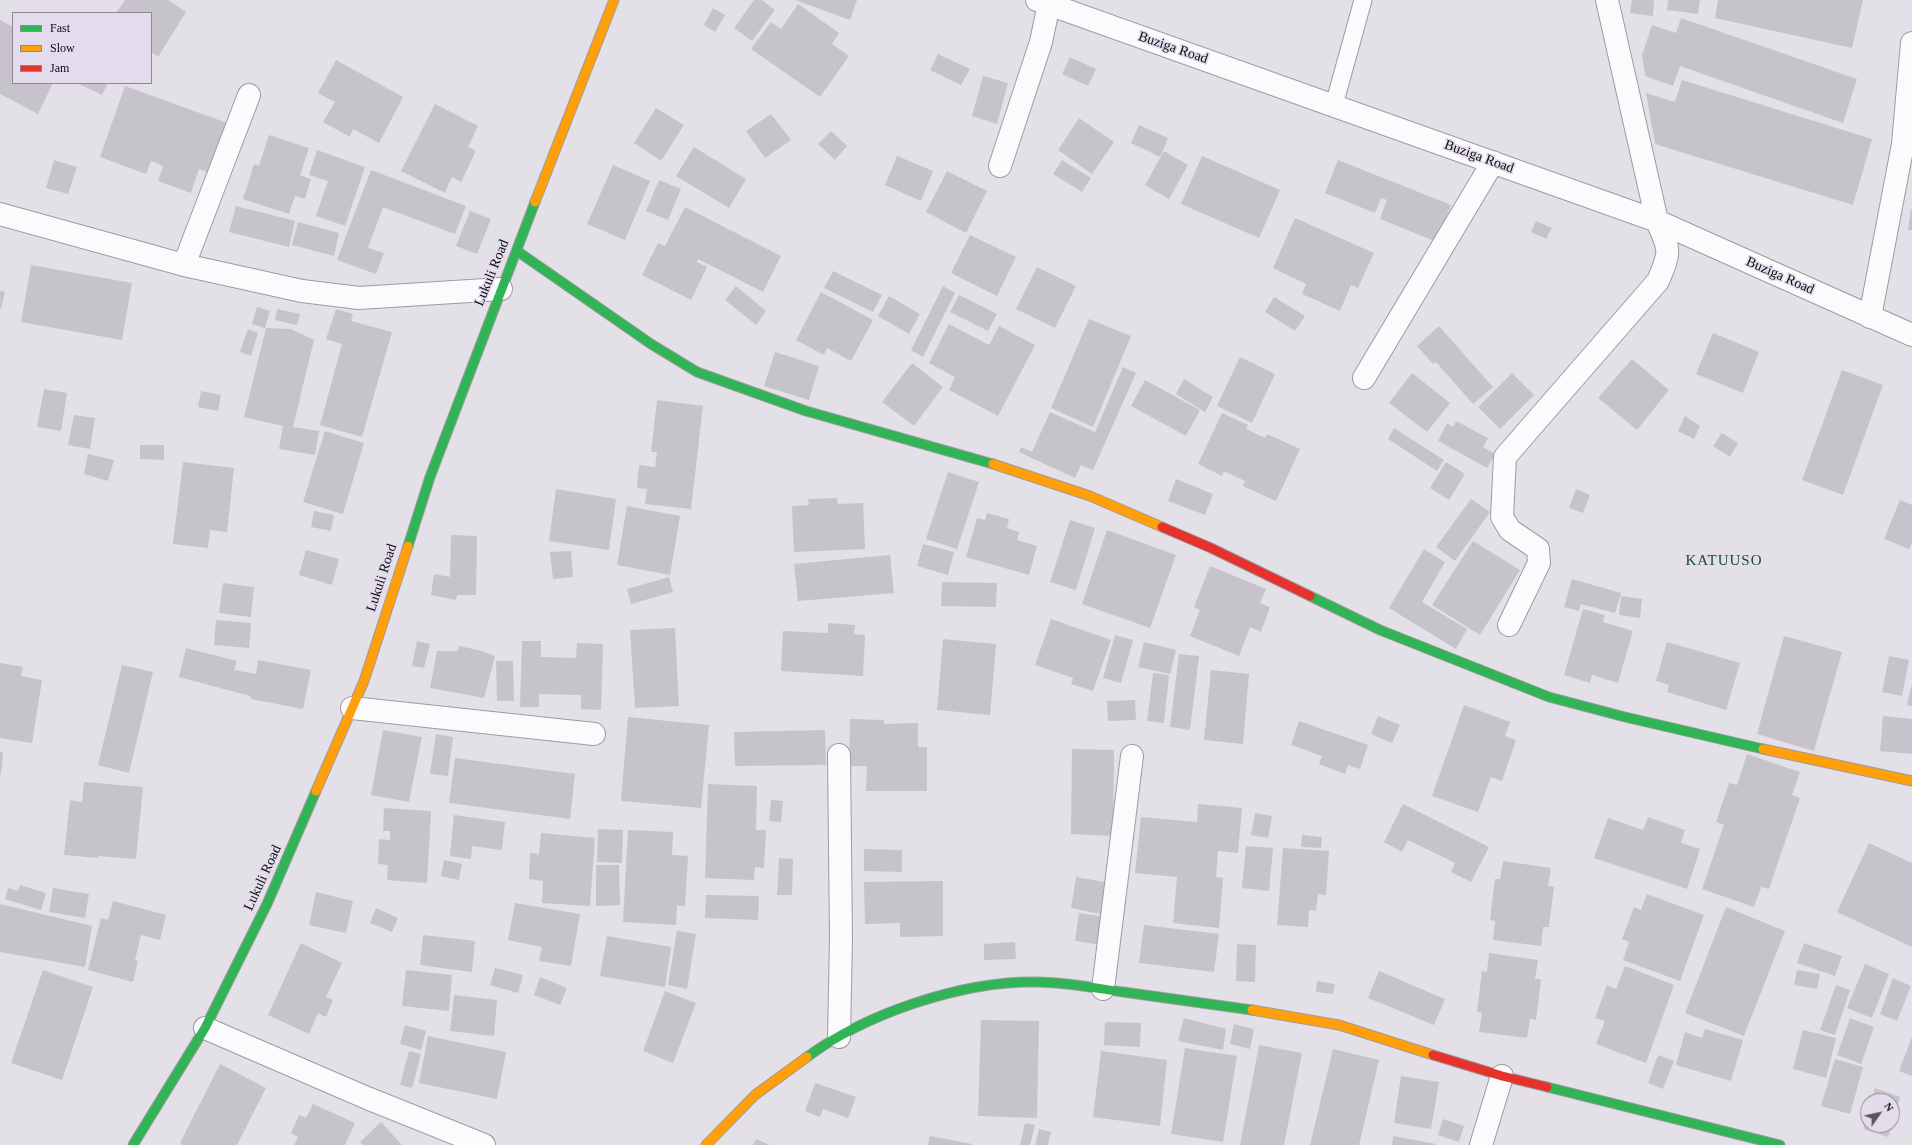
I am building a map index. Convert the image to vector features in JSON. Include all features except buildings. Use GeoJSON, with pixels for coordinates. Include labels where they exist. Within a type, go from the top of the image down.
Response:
{"type":"FeatureCollection","features":[{"type":"Feature","properties":{"kind":"street","name":"Lukuli Road"},"geometry":{"type":"LineString","coordinates":[[133,1145],[205,1028],[267,904],[364,681],[430,477],[501,289],[614,0]]}},
{"type":"Feature","properties":{"kind":"street"},"geometry":{"type":"LineString","coordinates":[[1508,625],[1539,563],[1538,549],[1510,530],[1502,517],[1505,457],[1658,281],[1666,261],[1668,245],[1657,221],[1607,0]]}},
{"type":"Feature","properties":{"kind":"street"},"geometry":{"type":"LineString","coordinates":[[1000,166],[1041,42],[1043,2]]}},
{"type":"Feature","properties":{"kind":"street","name":"Buziga Road"},"geometry":{"type":"LineString","coordinates":[[1043,2],[1657,221],[1912,335]]}},
{"type":"Feature","properties":{"kind":"street"},"geometry":{"type":"LineString","coordinates":[[1870,317],[1903,144],[1912,43]]}},
{"type":"Feature","properties":{"kind":"street"},"geometry":{"type":"LineString","coordinates":[[184,265],[249,94]]}},
{"type":"Feature","properties":{"kind":"street"},"geometry":{"type":"LineString","coordinates":[[1364,378],[1493,162]]}},
{"type":"Feature","properties":{"kind":"street"},"geometry":{"type":"LineString","coordinates":[[0,214],[184,265],[302,291],[359,298],[501,289]]}},
{"type":"Feature","properties":{"kind":"street"},"geometry":{"type":"LineString","coordinates":[[516,251],[651,344],[697,372],[806,411],[1017,471],[1090,496],[1211,548],[1380,630],[1549,697],[1625,717],[1841,767],[1912,781]]}},
{"type":"Feature","properties":{"kind":"street"},"geometry":{"type":"LineString","coordinates":[[352,708],[594,734]]}},
{"type":"Feature","properties":{"kind":"street"},"geometry":{"type":"LineString","coordinates":[[839,755],[841,939],[839,1037]]}},
{"type":"Feature","properties":{"kind":"street"},"geometry":{"type":"LineString","coordinates":[[1103,989],[1132,756]]}},
{"type":"Feature","properties":{"kind":"street"},"geometry":{"type":"LineString","coordinates":[[706,1145],[755,1095],[809,1054],[854,1028],[910,1004],[993,984],[1037,982],[1103,989],[1289,1015],[1338,1025],[1502,1076],[1780,1145]]}},
{"type":"Feature","properties":{"kind":"street"},"geometry":{"type":"LineString","coordinates":[[205,1028],[367,1098],[484,1145]]}},
{"type":"Feature","properties":{"kind":"street"},"geometry":{"type":"LineString","coordinates":[[1481,1145],[1502,1076]]}},
{"type":"Feature","properties":{"kind":"lane"},"geometry":{"type":"LineString","coordinates":[[1334,105],[1363,0]]}},
{"type":"Feature","properties":{"kind":"traffic: fast"},"geometry":{"type":"LineString","coordinates":[[408,546],[430,477],[535,202]]}},
{"type":"Feature","properties":{"kind":"traffic: fast"},"geometry":{"type":"LineString","coordinates":[[517,251],[651,344],[697,372],[806,411],[993,464]]}},
{"type":"Feature","properties":{"kind":"traffic: fast"},"geometry":{"type":"LineString","coordinates":[[1310,596],[1380,630],[1549,697],[1625,717],[1763,749]]}},
{"type":"Feature","properties":{"kind":"traffic: fast"},"geometry":{"type":"LineString","coordinates":[[133,1145],[205,1028],[267,904],[316,791]]}},
{"type":"Feature","properties":{"kind":"traffic: fast"},"geometry":{"type":"LineString","coordinates":[[807,1057],[831,1041],[886,1014],[947,994],[977,987],[1007,983],[1047,982],[1069,984],[1252,1010]]}},
{"type":"Feature","properties":{"kind":"traffic: fast"},"geometry":{"type":"LineString","coordinates":[[1547,1087],[1780,1145]]}},
{"type":"Feature","properties":{"kind":"traffic: slow"},"geometry":{"type":"LineString","coordinates":[[535,202],[614,0]]}},
{"type":"Feature","properties":{"kind":"traffic: slow"},"geometry":{"type":"LineString","coordinates":[[993,464],[1090,496],[1162,527]]}},
{"type":"Feature","properties":{"kind":"traffic: slow"},"geometry":{"type":"LineString","coordinates":[[316,791],[364,681],[408,546]]}},
{"type":"Feature","properties":{"kind":"traffic: slow"},"geometry":{"type":"LineString","coordinates":[[1763,749],[1912,781]]}},
{"type":"Feature","properties":{"kind":"traffic: slow"},"geometry":{"type":"LineString","coordinates":[[1252,1010],[1339,1025],[1433,1055]]}},
{"type":"Feature","properties":{"kind":"traffic: slow"},"geometry":{"type":"LineString","coordinates":[[706,1145],[755,1095],[807,1057]]}},
{"type":"Feature","properties":{"kind":"traffic: jam"},"geometry":{"type":"LineString","coordinates":[[1162,527],[1211,548],[1310,596]]}},
{"type":"Feature","properties":{"kind":"traffic: jam"},"geometry":{"type":"LineString","coordinates":[[1433,1055],[1502,1076],[1547,1087]]}},
{"type":"Feature","properties":{"kind":"district","name":"KATUUSO"},"geometry":{"type":"Point","coordinates":[1724,561]}}]}
